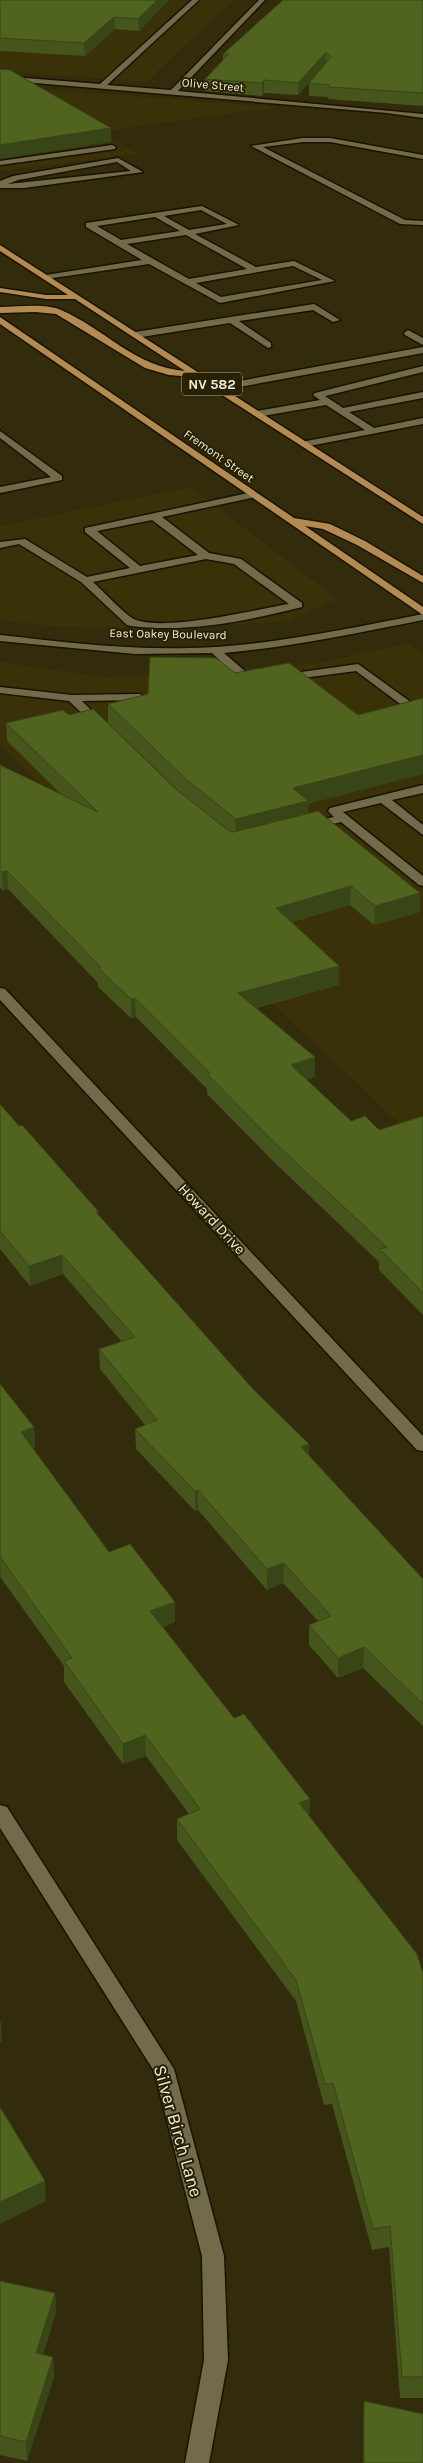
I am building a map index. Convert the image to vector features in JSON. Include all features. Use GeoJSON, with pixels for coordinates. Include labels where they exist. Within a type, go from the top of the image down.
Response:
{"type":"FeatureCollection","features":[{"type":"Feature","properties":{"kind":"main road","name":"NV 582"},"geometry":{"type":"LineString","coordinates":[[0,247],[423,521]]}},
{"type":"Feature","properties":{"kind":"main road"},"geometry":{"type":"LineString","coordinates":[[0,290],[46,297],[77,297]]}},
{"type":"Feature","properties":{"kind":"main road"},"geometry":{"type":"LineString","coordinates":[[0,310],[34,309],[58,312],[148,366],[169,372],[196,374]]}},
{"type":"Feature","properties":{"kind":"main road","name":"Fremont Street"},"geometry":{"type":"LineString","coordinates":[[0,320],[423,612]]}},
{"type":"Feature","properties":{"kind":"main road"},"geometry":{"type":"LineString","coordinates":[[289,520],[326,526],[361,543],[423,580]]}},
{"type":"Feature","properties":{"kind":"street"},"geometry":{"type":"LineString","coordinates":[[102,86],[196,0]]}},
{"type":"Feature","properties":{"kind":"street"},"geometry":{"type":"LineString","coordinates":[[172,93],[262,0]]}},
{"type":"Feature","properties":{"kind":"street","name":"Olive Street"},"geometry":{"type":"LineString","coordinates":[[0,78],[388,111],[423,116]]}},
{"type":"Feature","properties":{"kind":"street"},"geometry":{"type":"LineString","coordinates":[[297,103],[303,96]]}},
{"type":"Feature","properties":{"kind":"street"},"geometry":{"type":"LineString","coordinates":[[423,157],[330,140],[303,140],[255,146],[423,233]]}},
{"type":"Feature","properties":{"kind":"street"},"geometry":{"type":"LineString","coordinates":[[0,163],[112,147]]}},
{"type":"Feature","properties":{"kind":"street"},"geometry":{"type":"LineString","coordinates":[[118,160],[140,172],[24,186],[0,185],[16,178],[118,160]]}},
{"type":"Feature","properties":{"kind":"street"},"geometry":{"type":"LineString","coordinates":[[72,167],[92,178]]}},
{"type":"Feature","properties":{"kind":"street"},"geometry":{"type":"LineString","coordinates":[[120,243],[234,225],[202,208],[89,225],[150,261],[220,300],[331,281],[294,263],[189,282]]}},
{"type":"Feature","properties":{"kind":"street"},"geometry":{"type":"LineString","coordinates":[[156,215],[255,270]]}},
{"type":"Feature","properties":{"kind":"street"},"geometry":{"type":"LineString","coordinates":[[403,222],[423,223]]}},
{"type":"Feature","properties":{"kind":"street"},"geometry":{"type":"LineString","coordinates":[[46,277],[150,261]]}},
{"type":"Feature","properties":{"kind":"street"},"geometry":{"type":"LineString","coordinates":[[135,335],[314,307],[336,320]]}},
{"type":"Feature","properties":{"kind":"street"},"geometry":{"type":"LineString","coordinates":[[232,320],[268,345]]}},
{"type":"Feature","properties":{"kind":"street"},"geometry":{"type":"LineString","coordinates":[[408,333],[423,342]]}},
{"type":"Feature","properties":{"kind":"street"},"geometry":{"type":"LineString","coordinates":[[218,388],[423,350]]}},
{"type":"Feature","properties":{"kind":"street"},"geometry":{"type":"LineString","coordinates":[[373,430],[326,402],[318,395],[423,369]]}},
{"type":"Feature","properties":{"kind":"street"},"geometry":{"type":"LineString","coordinates":[[341,411],[423,395]]}},
{"type":"Feature","properties":{"kind":"street"},"geometry":{"type":"LineString","coordinates":[[257,414],[326,402]]}},
{"type":"Feature","properties":{"kind":"street"},"geometry":{"type":"LineString","coordinates":[[304,444],[423,420]]}},
{"type":"Feature","properties":{"kind":"street"},"geometry":{"type":"LineString","coordinates":[[0,434],[59,478],[0,490]]}},
{"type":"Feature","properties":{"kind":"street"},"geometry":{"type":"LineString","coordinates":[[138,569],[89,530],[152,515],[253,495]]}},
{"type":"Feature","properties":{"kind":"street"},"geometry":{"type":"LineString","coordinates":[[152,515],[206,556]]}},
{"type":"Feature","properties":{"kind":"street"},"geometry":{"type":"LineString","coordinates":[[0,545],[21,541],[85,580],[131,623],[148,625],[202,623],[298,605],[236,561],[206,556],[85,580]]}},
{"type":"Feature","properties":{"kind":"street","name":"East Oakey Boulevard"},"geometry":{"type":"LineString","coordinates":[[0,638],[137,650],[215,650],[260,646],[423,617]]}},
{"type":"Feature","properties":{"kind":"street"},"geometry":{"type":"LineString","coordinates":[[215,650],[251,682],[358,667],[415,710]]}},
{"type":"Feature","properties":{"kind":"street"},"geometry":{"type":"LineString","coordinates":[[0,690],[72,698],[140,697]]}},
{"type":"Feature","properties":{"kind":"street"},"geometry":{"type":"LineString","coordinates":[[72,698],[107,731]]}},
{"type":"Feature","properties":{"kind":"street"},"geometry":{"type":"LineString","coordinates":[[423,789],[334,811],[423,882]]}},
{"type":"Feature","properties":{"kind":"street"},"geometry":{"type":"LineString","coordinates":[[384,799],[423,830]]}},
{"type":"Feature","properties":{"kind":"street"},"geometry":{"type":"LineString","coordinates":[[297,830],[343,818]]}},
{"type":"Feature","properties":{"kind":"street","name":"Howard Drive"},"geometry":{"type":"LineString","coordinates":[[0,992],[423,1446]]}},
{"type":"Feature","properties":{"kind":"street","name":"Silver Birch Lane"},"geometry":{"type":"LineString","coordinates":[[0,1812],[164,2069],[213,2256],[216,2360],[197,2463]]}},
{"type":"Feature","properties":{"kind":"shaded area"},"geometry":{"type":"Polygon","coordinates":[[[0,0],[234,0],[146,82],[0,71],[0,0]]]}},
{"type":"Feature","properties":{"kind":"shaded area"},"geometry":{"type":"Polygon","coordinates":[[[0,87],[278,107],[98,132],[140,154],[0,171],[0,87]]]}},
{"type":"Feature","properties":{"kind":"shaded area"},"geometry":{"type":"Polygon","coordinates":[[[191,487],[337,599],[289,621],[174,628],[57,627],[0,620],[0,526],[191,487]]]}},
{"type":"Feature","properties":{"kind":"shaded area"},"geometry":{"type":"Polygon","coordinates":[[[408,643],[423,654],[423,1146],[0,746],[0,662],[106,677],[192,673],[318,663],[408,643]]]}},
{"type":"Feature","properties":{"kind":"building"},"geometry":{"type":"Polygon","coordinates":[[[0,0],[157,0],[138,19],[114,17],[84,43],[0,38],[0,0]]]}},
{"type":"Feature","properties":{"kind":"building"},"geometry":{"type":"Polygon","coordinates":[[[283,0],[423,0],[423,93],[329,87],[330,85],[309,83],[331,57],[326,52],[298,83],[264,80],[262,83],[205,79],[229,54],[223,54],[283,0]]]}},
{"type":"Feature","properties":{"kind":"building"},"geometry":{"type":"Polygon","coordinates":[[[0,69],[10,70],[111,128],[0,145],[0,69]]]}},
{"type":"Feature","properties":{"kind":"building"},"geometry":{"type":"Polygon","coordinates":[[[150,657],[216,658],[235,673],[289,663],[358,715],[423,698],[423,755],[293,788],[308,801],[236,819],[188,781],[108,704],[148,694],[150,657]]]}},
{"type":"Feature","properties":{"kind":"building"},"geometry":{"type":"Polygon","coordinates":[[[93,709],[178,791],[229,831],[234,832],[318,811],[420,893],[375,906],[351,886],[276,908],[339,966],[238,993],[315,1057],[291,1065],[351,1121],[365,1116],[379,1130],[423,1116],[423,1293],[380,1249],[387,1247],[276,1144],[207,1074],[210,1073],[135,998],[131,999],[98,968],[101,967],[7,871],[2,872],[0,870],[0,765],[98,812],[6,723],[63,710],[69,715],[93,709]]]}},
{"type":"Feature","properties":{"kind":"building"},"geometry":{"type":"Polygon","coordinates":[[[0,1104],[19,1126],[22,1125],[99,1212],[96,1212],[253,1389],[309,1444],[301,1447],[423,1579],[423,1704],[364,1647],[338,1658],[309,1625],[331,1616],[284,1563],[267,1569],[198,1490],[195,1491],[135,1429],[157,1420],[99,1349],[135,1337],[62,1255],[29,1266],[0,1231],[0,1104]]]}},
{"type":"Feature","properties":{"kind":"building"},"geometry":{"type":"Polygon","coordinates":[[[0,1384],[34,1427],[21,1432],[109,1552],[130,1544],[175,1602],[150,1611],[234,1718],[244,1714],[310,1799],[299,1803],[417,1954],[423,1973],[423,2377],[402,2377],[390,2226],[373,2229],[333,2083],[325,2084],[296,1980],[177,1819],[200,1809],[145,1735],[123,1744],[64,1661],[72,1658],[0,1557],[0,1384]]]}},
{"type":"Feature","properties":{"kind":"building"},"geometry":{"type":"Polygon","coordinates":[[[0,2107],[45,2181],[0,2202],[0,2107]]]}},
{"type":"Feature","properties":{"kind":"building"},"geometry":{"type":"Polygon","coordinates":[[[0,2281],[55,2293],[36,2353],[53,2357],[26,2442],[0,2436],[0,2281]]]}},
{"type":"Feature","properties":{"kind":"building"},"geometry":{"type":"Polygon","coordinates":[[[364,2401],[423,2414],[423,2463],[364,2463],[364,2401]]]}}]}
